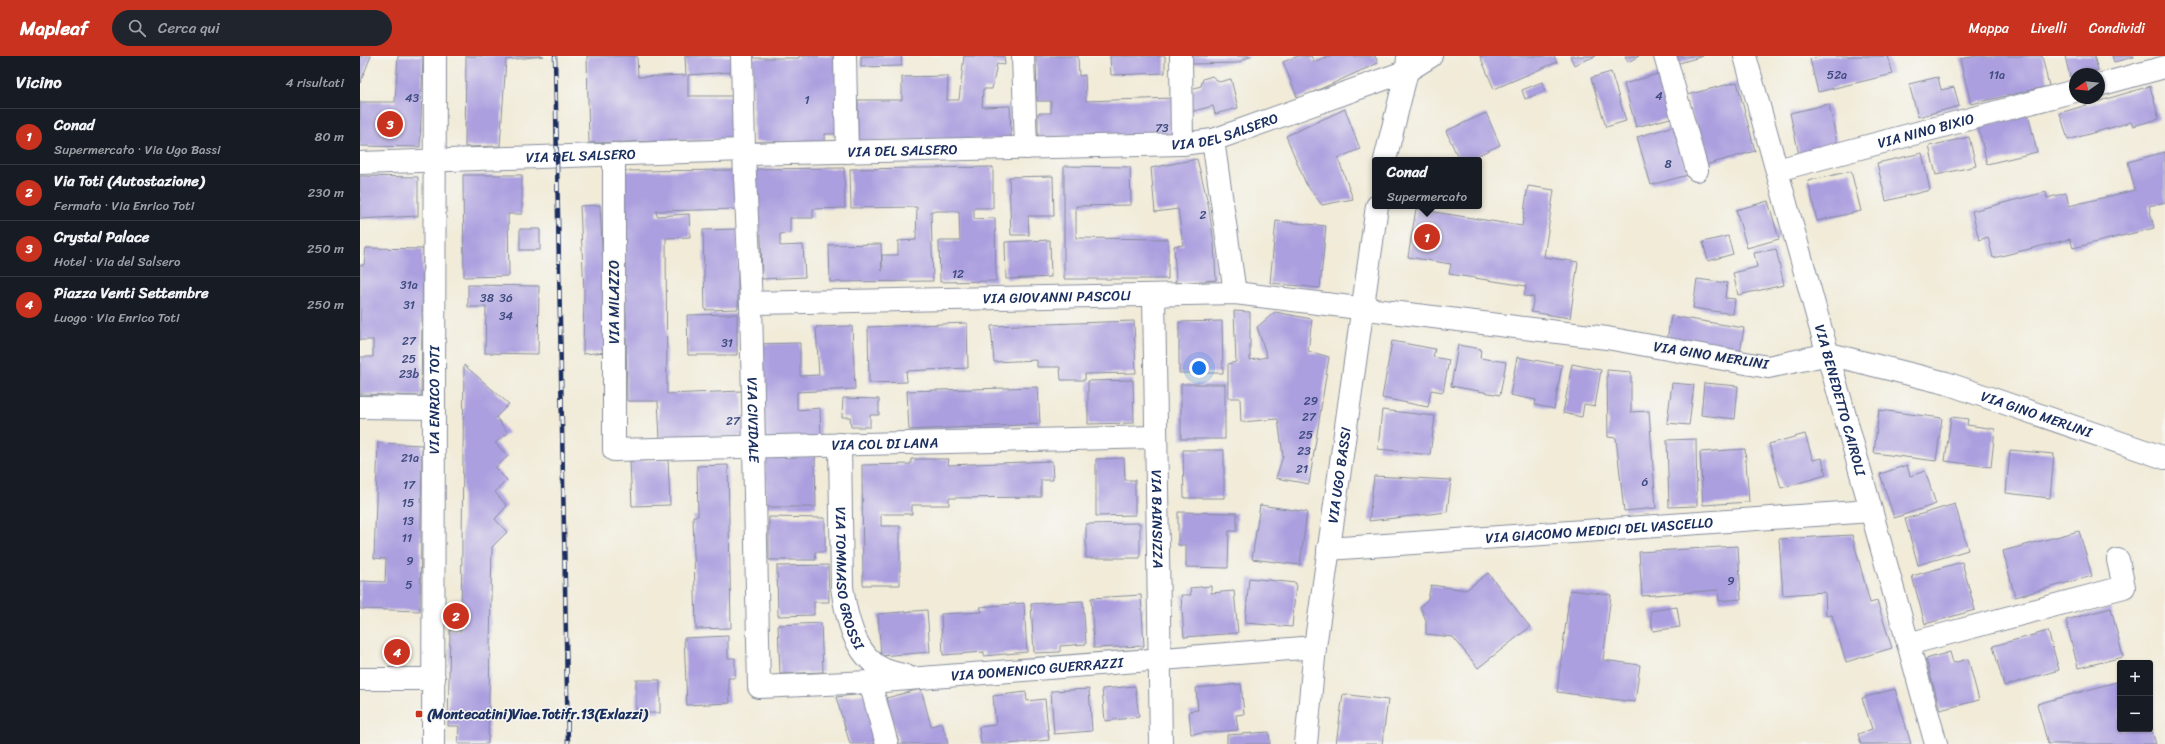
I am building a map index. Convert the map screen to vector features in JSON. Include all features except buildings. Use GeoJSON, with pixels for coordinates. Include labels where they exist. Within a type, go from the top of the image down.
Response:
{"type":"FeatureCollection","features":[{"type":"Feature","properties":{"kind":"street","name":"VIA ENRICO TOTI"},"geometry":{"type":"LineString","coordinates":[[433,744],[435,56]]}},
{"type":"Feature","properties":{"kind":"street","name":"VIA CIVIDALE"},"geometry":{"type":"LineString","coordinates":[[742,56],[744,152],[751,303],[759,686]]}},
{"type":"Feature","properties":{"kind":"street"},"geometry":{"type":"LineString","coordinates":[[845,56],[847,152]]}},
{"type":"Feature","properties":{"kind":"street"},"geometry":{"type":"LineString","coordinates":[[1023,56],[1026,148]]}},
{"type":"Feature","properties":{"kind":"street"},"geometry":{"type":"LineString","coordinates":[[1181,56],[1182,144]]}},
{"type":"Feature","properties":{"kind":"street","name":"VIA DEL SALSERO"},"geometry":{"type":"LineString","coordinates":[[360,163],[614,154],[847,152],[1182,144],[1213,140],[1431,56]]}},
{"type":"Feature","properties":{"kind":"street"},"geometry":{"type":"LineString","coordinates":[[1664,56],[1697,170]]}},
{"type":"Feature","properties":{"kind":"street","name":"VIA BENEDETTO CAIROLI"},"geometry":{"type":"LineString","coordinates":[[1745,56],[1829,354],[1936,744]]}},
{"type":"Feature","properties":{"kind":"street"},"geometry":{"type":"LineString","coordinates":[[1386,157],[1407,64]]}},
{"type":"Feature","properties":{"kind":"street"},"geometry":{"type":"LineString","coordinates":[[2105,83],[2165,68]]}},
{"type":"Feature","properties":{"kind":"street","name":"VIA NINO BIXIO"},"geometry":{"type":"LineString","coordinates":[[1777,170],[2069,93]]}},
{"type":"Feature","properties":{"kind":"street"},"geometry":{"type":"LineString","coordinates":[[1213,140],[1235,293]]}},
{"type":"Feature","properties":{"kind":"street","name":"VIA MILAZZO"},"geometry":{"type":"LineString","coordinates":[[614,154],[614,450]]}},
{"type":"Feature","properties":{"kind":"street","name":"VIA UGO BASSI"},"geometry":{"type":"LineString","coordinates":[[1306,744],[1315,647],[1377,209]]}},
{"type":"Feature","properties":{"kind":"street","name":"VIA GIOVANNI PASCOLI"},"geometry":{"type":"LineString","coordinates":[[751,303],[1235,293],[1362,307]]}},
{"type":"Feature","properties":{"kind":"street","name":"VIA BAINSIZZA"},"geometry":{"type":"LineString","coordinates":[[1154,295],[1161,744]]}},
{"type":"Feature","properties":{"kind":"street","name":"VIA GINO MERLINI"},"geometry":{"type":"LineString","coordinates":[[1362,307],[1607,338],[1768,367],[1829,354],[1946,383],[2165,458]]}},
{"type":"Feature","properties":{"kind":"street"},"geometry":{"type":"LineString","coordinates":[[360,406],[434,408]]}},
{"type":"Feature","properties":{"kind":"street","name":"VIA COL DI LANA"},"geometry":{"type":"LineString","coordinates":[[614,450],[1156,437]]}},
{"type":"Feature","properties":{"kind":"street","name":"VIA TOMMASO GROSSI"},"geometry":{"type":"LineString","coordinates":[[840,444],[842,587],[845,610],[863,653],[882,669],[913,678]]}},
{"type":"Feature","properties":{"kind":"street","name":"VIA GIACOMO MEDICI DEL VASCELLO"},"geometry":{"type":"LineString","coordinates":[[1328,549],[1871,511]]}},
{"type":"Feature","properties":{"kind":"street"},"geometry":{"type":"LineString","coordinates":[[1908,644],[2124,587],[2118,560]]}},
{"type":"Feature","properties":{"kind":"street","name":"VIA DOMENICO GUERRAZZI"},"geometry":{"type":"LineString","coordinates":[[759,686],[870,682],[1315,647]]}},
{"type":"Feature","properties":{"kind":"street"},"geometry":{"type":"LineString","coordinates":[[360,679],[434,679]]}},
{"type":"Feature","properties":{"kind":"street"},"geometry":{"type":"LineString","coordinates":[[870,682],[888,744]]}},
{"type":"Feature","properties":{"kind":"railway"},"geometry":{"type":"LineString","coordinates":[[555,56],[568,744]]}},
{"type":"Feature","properties":{"kind":"place","name":"Crystal Palace"},"geometry":{"type":"Point","coordinates":[390,124]}},
{"type":"Feature","properties":{"kind":"place","name":"Conad"},"geometry":{"type":"Point","coordinates":[1427,237]}},
{"type":"Feature","properties":{"kind":"place","name":"Via Toti (Autostazione)"},"geometry":{"type":"Point","coordinates":[456,616]}},
{"type":"Feature","properties":{"kind":"place","name":"Piazza Venti Settembre"},"geometry":{"type":"Point","coordinates":[397,652]}},
{"type":"Feature","properties":{"kind":"place","name":"(Montecatini)Viae.Totifr.13(Exlazzi)"},"geometry":{"type":"Point","coordinates":[419,714]}}]}
